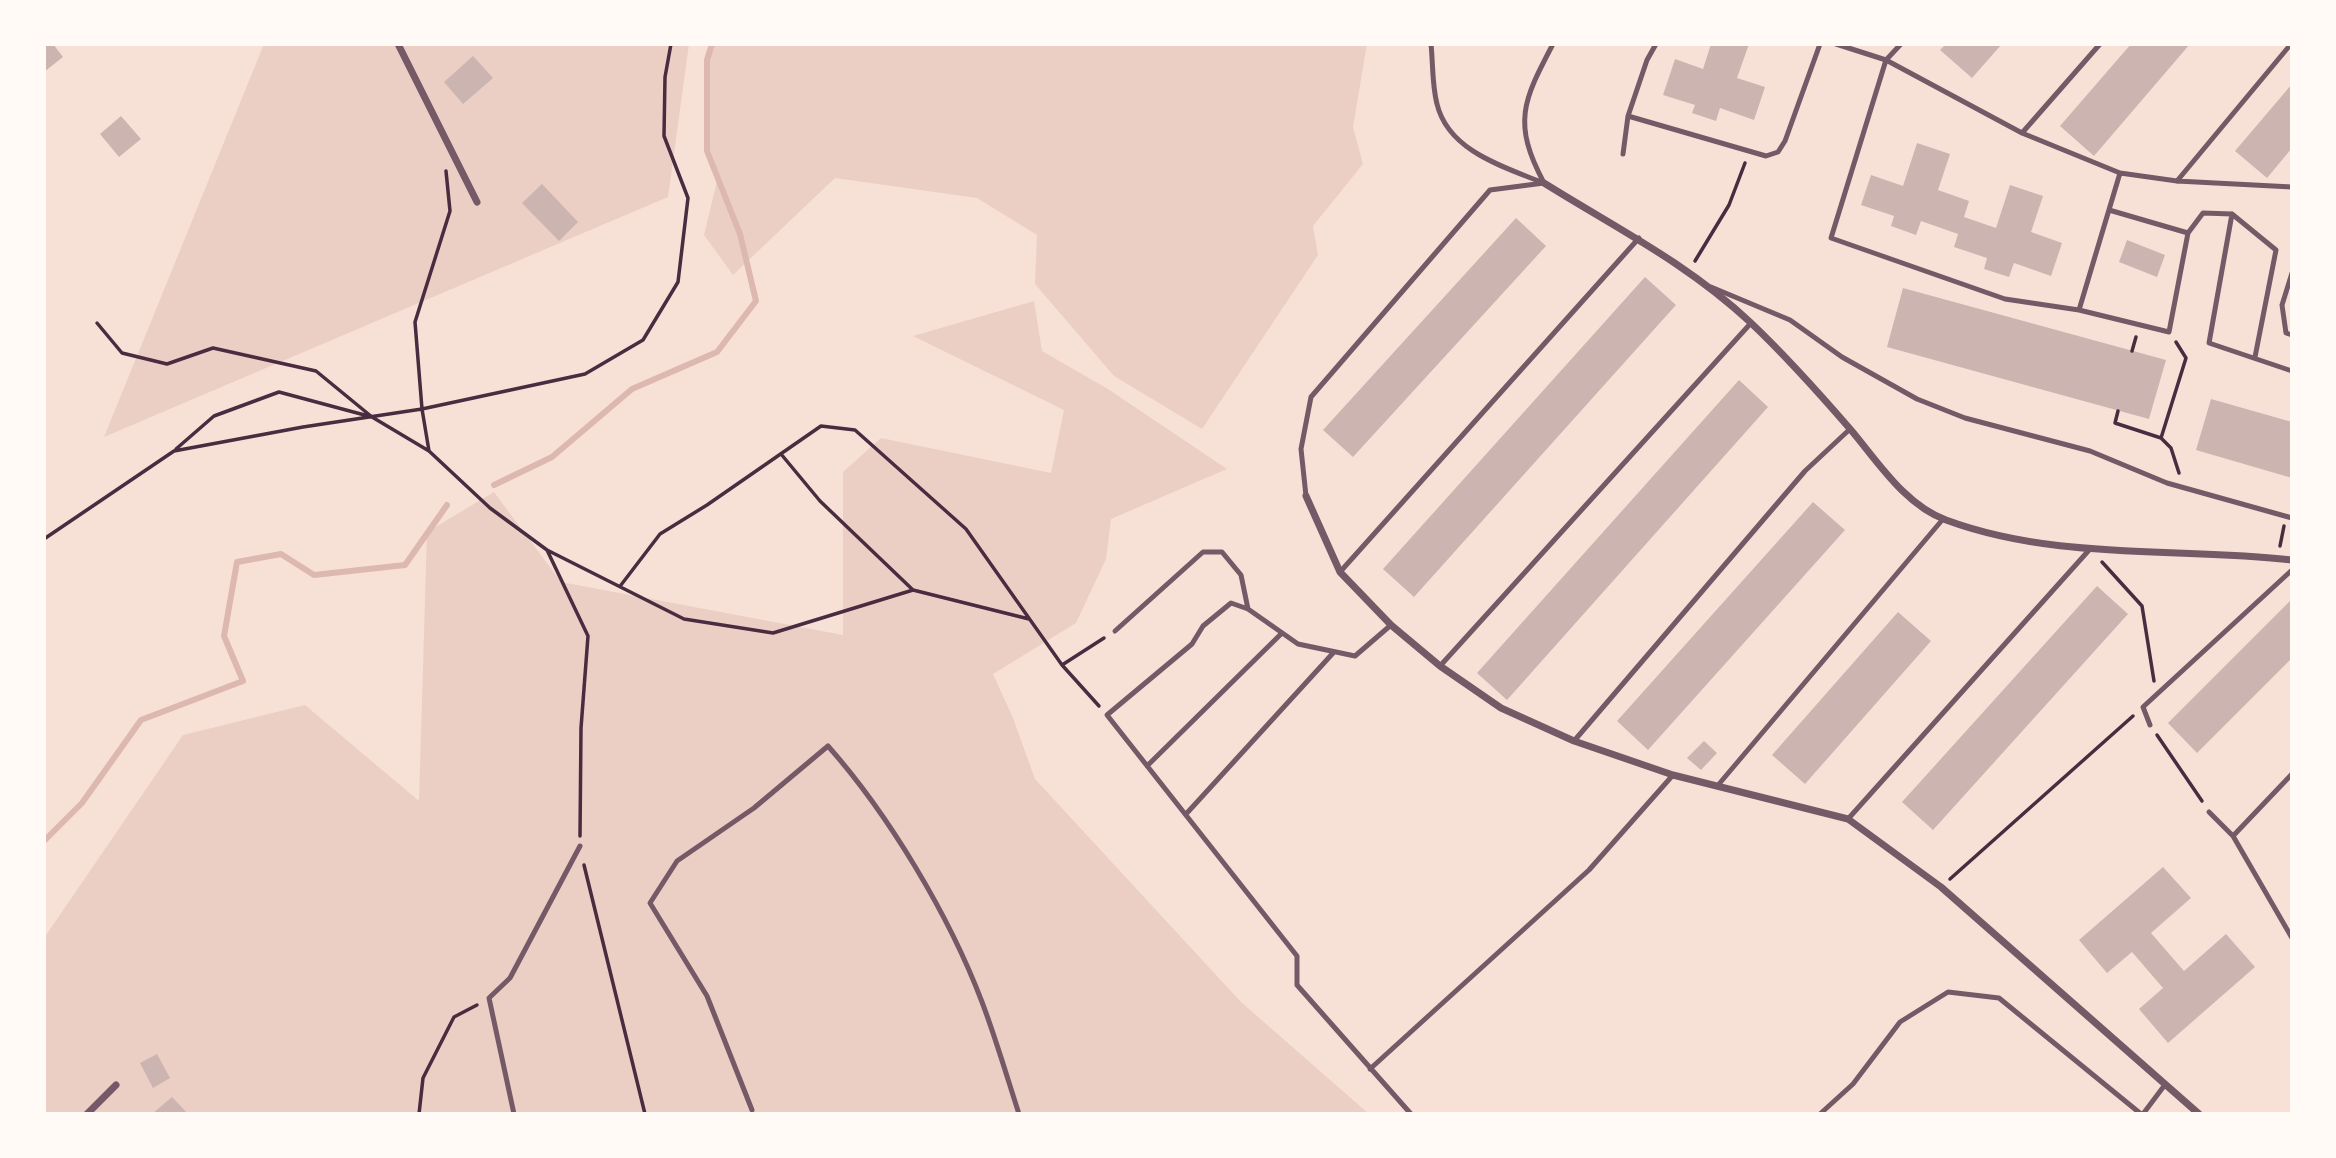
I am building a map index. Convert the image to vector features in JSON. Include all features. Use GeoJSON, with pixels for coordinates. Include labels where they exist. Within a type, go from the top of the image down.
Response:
{"type":"FeatureCollection","features":[{"type":"Feature","properties":{"kind":"street"},"geometry":{"type":"LineString","coordinates":[[398,44],[477,202]]}},
{"type":"Feature","properties":{"kind":"street"},"geometry":{"type":"LineString","coordinates":[[1544,183],[1639,238],[1709,286],[1751,323],[1850,429],[1899,488],[1943,519],[2010,539],[2090,549],[2292,560]]}},
{"type":"Feature","properties":{"kind":"street"},"geometry":{"type":"LineString","coordinates":[[1306,496],[1340,572],[1391,625],[1440,666],[1502,708],[1574,741],[1674,775],[1848,819],[1941,887],[2199,1114]]}},
{"type":"Feature","properties":{"kind":"street"},"geometry":{"type":"LineString","coordinates":[[87,1114],[116,1086]]}},
{"type":"Feature","properties":{"kind":"lane"},"geometry":{"type":"LineString","coordinates":[[1432,44],[1436,103],[1446,126],[1461,143],[1494,163],[1544,183]]}},
{"type":"Feature","properties":{"kind":"lane"},"geometry":{"type":"LineString","coordinates":[[1544,183],[1528,154],[1523,117],[1535,78],[1553,44]]}},
{"type":"Feature","properties":{"kind":"lane"},"geometry":{"type":"LineString","coordinates":[[1623,153],[1628,116],[1647,60],[1656,44]]}},
{"type":"Feature","properties":{"kind":"lane"},"geometry":{"type":"LineString","coordinates":[[1628,116],[1766,156],[1778,152],[1820,44]]}},
{"type":"Feature","properties":{"kind":"lane"},"geometry":{"type":"LineString","coordinates":[[1836,44],[1886,60],[2022,133],[2120,173],[2177,181],[2292,187]]}},
{"type":"Feature","properties":{"kind":"lane"},"geometry":{"type":"LineString","coordinates":[[1901,44],[1886,60],[1831,238],[2006,299],[2079,310],[2169,332],[2188,233],[2203,213],[2232,214],[2276,250],[2255,357]]}},
{"type":"Feature","properties":{"kind":"lane"},"geometry":{"type":"LineString","coordinates":[[2022,133],[2100,44]]}},
{"type":"Feature","properties":{"kind":"lane"},"geometry":{"type":"LineString","coordinates":[[2177,181],[2291,44]]}},
{"type":"Feature","properties":{"kind":"lane"},"geometry":{"type":"LineString","coordinates":[[2079,310],[2120,173]]}},
{"type":"Feature","properties":{"kind":"lane"},"geometry":{"type":"LineString","coordinates":[[1306,496],[1301,449],[1311,397],[1490,190],[1544,183]]}},
{"type":"Feature","properties":{"kind":"lane"},"geometry":{"type":"LineString","coordinates":[[2109,210],[2188,233]]}},
{"type":"Feature","properties":{"kind":"lane"},"geometry":{"type":"LineString","coordinates":[[2232,214],[2209,343],[2292,371]]}},
{"type":"Feature","properties":{"kind":"lane"},"geometry":{"type":"LineString","coordinates":[[1340,572],[1639,238]]}},
{"type":"Feature","properties":{"kind":"lane"},"geometry":{"type":"LineString","coordinates":[[2292,273],[2282,306],[2286,333],[2292,335]]}},
{"type":"Feature","properties":{"kind":"lane"},"geometry":{"type":"LineString","coordinates":[[1709,286],[1790,320],[1842,357],[1917,398],[1965,418],[2090,451],[2167,483],[2289,518]]}},
{"type":"Feature","properties":{"kind":"lane"},"geometry":{"type":"LineString","coordinates":[[1440,666],[1751,323]]}},
{"type":"Feature","properties":{"kind":"lane"},"geometry":{"type":"LineString","coordinates":[[1574,741],[1805,471],[1850,429]]}},
{"type":"Feature","properties":{"kind":"lane"},"geometry":{"type":"LineString","coordinates":[[1718,784],[1943,519]]}},
{"type":"Feature","properties":{"kind":"lane"},"geometry":{"type":"LineString","coordinates":[[1848,819],[2090,549]]}},
{"type":"Feature","properties":{"kind":"lane"},"geometry":{"type":"LineString","coordinates":[[1115,631],[1203,552],[1222,552],[1241,575],[1248,609]]}},
{"type":"Feature","properties":{"kind":"lane"},"geometry":{"type":"LineString","coordinates":[[2150,725],[2143,707],[2292,570]]}},
{"type":"Feature","properties":{"kind":"lane"},"geometry":{"type":"LineString","coordinates":[[1391,625],[1355,656],[1298,644],[1248,609],[1231,603],[1203,626],[1192,643],[1107,715],[1187,813],[1297,956],[1297,985],[1411,1114]]}},
{"type":"Feature","properties":{"kind":"lane"},"geometry":{"type":"LineString","coordinates":[[1147,766],[1282,633]]}},
{"type":"Feature","properties":{"kind":"lane"},"geometry":{"type":"LineString","coordinates":[[1187,813],[1334,652]]}},
{"type":"Feature","properties":{"kind":"lane"},"geometry":{"type":"LineString","coordinates":[[752,1110],[706,996],[650,903],[677,861],[754,808],[828,746],[863,787],[933,899],[982,1001],[1019,1114]]}},
{"type":"Feature","properties":{"kind":"lane"},"geometry":{"type":"LineString","coordinates":[[2233,836],[2292,774]]}},
{"type":"Feature","properties":{"kind":"lane"},"geometry":{"type":"LineString","coordinates":[[1370,1069],[1589,870],[1674,775]]}},
{"type":"Feature","properties":{"kind":"lane"},"geometry":{"type":"LineString","coordinates":[[2209,812],[2233,836],[2292,938]]}},
{"type":"Feature","properties":{"kind":"lane"},"geometry":{"type":"LineString","coordinates":[[514,1114],[489,998],[510,978],[580,846]]}},
{"type":"Feature","properties":{"kind":"lane"},"geometry":{"type":"LineString","coordinates":[[1820,1114],[1853,1084],[1900,1021],[1948,992],[1999,998],[2142,1114],[2164,1086]]}},
{"type":"Feature","properties":{"kind":"path"},"geometry":{"type":"LineString","coordinates":[[174,451],[422,409],[585,374],[643,340],[678,282],[688,198],[664,136],[665,77],[671,44]]}},
{"type":"Feature","properties":{"kind":"path"},"geometry":{"type":"LineString","coordinates":[[1690,273],[1701,247],[1729,205],[1750,152]]}},
{"type":"Feature","properties":{"kind":"path"},"geometry":{"type":"LineString","coordinates":[[429,451],[422,409],[415,322],[450,211],[444,158]]}},
{"type":"Feature","properties":{"kind":"path"},"geometry":{"type":"LineString","coordinates":[[97,323],[122,353],[167,364],[213,348],[317,371],[372,417],[429,451],[490,509],[547,550],[684,619],[774,633],[913,590]]}},
{"type":"Feature","properties":{"kind":"path"},"geometry":{"type":"LineString","coordinates":[[2161,438],[2186,358],[2169,332]]}},
{"type":"Feature","properties":{"kind":"path"},"geometry":{"type":"LineString","coordinates":[[44,539],[174,451],[214,416],[279,392],[372,417]]}},
{"type":"Feature","properties":{"kind":"path"},"geometry":{"type":"LineString","coordinates":[[2118,411],[2115,423],[2161,438],[2171,448],[2183,486]]}},
{"type":"Feature","properties":{"kind":"path"},"geometry":{"type":"LineString","coordinates":[[621,585],[660,534],[821,426],[855,430],[966,529],[1062,665],[1107,715]]}},
{"type":"Feature","properties":{"kind":"path"},"geometry":{"type":"LineString","coordinates":[[781,454],[820,501],[913,590],[1030,620]]}},
{"type":"Feature","properties":{"kind":"path"},"geometry":{"type":"LineString","coordinates":[[2277,558],[2289,518]]}},
{"type":"Feature","properties":{"kind":"path"},"geometry":{"type":"LineString","coordinates":[[2090,549],[2142,606],[2156,694]]}},
{"type":"Feature","properties":{"kind":"path"},"geometry":{"type":"LineString","coordinates":[[547,550],[588,636],[581,728],[580,846],[645,1114]]}},
{"type":"Feature","properties":{"kind":"path"},"geometry":{"type":"LineString","coordinates":[[1062,665],[1115,631]]}},
{"type":"Feature","properties":{"kind":"path"},"geometry":{"type":"LineString","coordinates":[[1941,887],[2143,707]]}},
{"type":"Feature","properties":{"kind":"path"},"geometry":{"type":"LineString","coordinates":[[2150,725],[2209,812]]}},
{"type":"Feature","properties":{"kind":"path"},"geometry":{"type":"LineString","coordinates":[[419,1114],[424,1078],[454,1017],[489,998]]}},
{"type":"Feature","properties":{"kind":"shaded area"},"geometry":{"type":"Polygon","coordinates":[[[264,44],[689,44],[668,197],[104,437],[264,44]]]}},
{"type":"Feature","properties":{"kind":"shaded area"},"geometry":{"type":"Polygon","coordinates":[[[712,44],[1367,44],[1353,127],[1363,164],[1313,226],[1318,255],[1202,429],[1114,376],[1035,284],[1037,235],[977,198],[835,178],[733,275],[704,235],[718,177],[707,151],[707,60],[712,44]]]}},
{"type":"Feature","properties":{"kind":"shaded area"},"geometry":{"type":"Polygon","coordinates":[[[1034,301],[1042,351],[1108,389],[1227,469],[1111,519],[1106,559],[1076,623],[993,674],[1013,718],[1035,779],[1241,1002],[1369,1114],[44,1114],[44,938],[183,735],[305,705],[419,801],[427,532],[494,492],[561,582],[843,635],[843,472],[881,438],[1051,473],[1064,410],[913,336],[1034,301]]]}},
{"type":"Feature","properties":{"kind":"building"},"geometry":{"type":"Polygon","coordinates":[[[44,44],[53,44],[63,57],[44,72],[44,44]]]}},
{"type":"Feature","properties":{"kind":"building"},"geometry":{"type":"Polygon","coordinates":[[[1711,44],[1749,44],[1737,78],[1765,87],[1754,120],[1720,108],[1716,121],[1692,113],[1695,105],[1663,95],[1675,59],[1703,69],[1711,44]]]}},
{"type":"Feature","properties":{"kind":"building"},"geometry":{"type":"Polygon","coordinates":[[[1946,44],[2002,44],[1972,78],[1940,50],[1946,44]]]}},
{"type":"Feature","properties":{"kind":"building"},"geometry":{"type":"Polygon","coordinates":[[[2131,44],[2190,44],[2094,156],[2060,126],[2131,44]]]}},
{"type":"Feature","properties":{"kind":"building"},"geometry":{"type":"Polygon","coordinates":[[[473,56],[493,78],[463,104],[444,82],[473,56]]]}},
{"type":"Feature","properties":{"kind":"building"},"geometry":{"type":"Polygon","coordinates":[[[2292,84],[2292,148],[2267,178],[2235,151],[2292,84]]]}},
{"type":"Feature","properties":{"kind":"building"},"geometry":{"type":"Polygon","coordinates":[[[121,116],[141,139],[119,157],[100,134],[121,116]]]}},
{"type":"Feature","properties":{"kind":"building"},"geometry":{"type":"Polygon","coordinates":[[[1917,143],[1950,154],[1938,190],[1969,201],[1964,217],[1996,228],[2010,185],[2043,196],[2031,232],[2062,243],[2051,276],[2014,263],[2009,277],[1984,269],[1987,258],[1954,247],[1958,234],[1921,221],[1916,235],[1891,226],[1894,216],[1861,205],[1871,175],[1903,186],[1917,143]]]}},
{"type":"Feature","properties":{"kind":"building"},"geometry":{"type":"Polygon","coordinates":[[[542,184],[578,222],[559,241],[522,203],[542,184]]]}},
{"type":"Feature","properties":{"kind":"building"},"geometry":{"type":"Polygon","coordinates":[[[1516,218],[1546,246],[1353,457],[1323,430],[1516,218]]]}},
{"type":"Feature","properties":{"kind":"building"},"geometry":{"type":"Polygon","coordinates":[[[2127,240],[2165,255],[2157,277],[2119,262],[2127,240]]]}},
{"type":"Feature","properties":{"kind":"building"},"geometry":{"type":"Polygon","coordinates":[[[1645,277],[1676,305],[1414,597],[1383,569],[1645,277]]]}},
{"type":"Feature","properties":{"kind":"building"},"geometry":{"type":"Polygon","coordinates":[[[1903,288],[2166,360],[2149,419],[1887,347],[1903,288]]]}},
{"type":"Feature","properties":{"kind":"building"},"geometry":{"type":"Polygon","coordinates":[[[1739,380],[1768,407],[1507,700],[1477,673],[1739,380]]]}},
{"type":"Feature","properties":{"kind":"building"},"geometry":{"type":"Polygon","coordinates":[[[2211,399],[2292,422],[2292,478],[2196,450],[2211,399]]]}},
{"type":"Feature","properties":{"kind":"building"},"geometry":{"type":"Polygon","coordinates":[[[1813,502],[1845,530],[1648,750],[1617,721],[1813,502]]]}},
{"type":"Feature","properties":{"kind":"building"},"geometry":{"type":"Polygon","coordinates":[[[2097,586],[2128,614],[1933,830],[1902,802],[2097,586]]]}},
{"type":"Feature","properties":{"kind":"building"},"geometry":{"type":"Polygon","coordinates":[[[2292,599],[2292,658],[2197,753],[2168,723],[2292,599]]]}},
{"type":"Feature","properties":{"kind":"building"},"geometry":{"type":"Polygon","coordinates":[[[1898,612],[1931,641],[1805,784],[1772,755],[1898,612]]]}},
{"type":"Feature","properties":{"kind":"building"},"geometry":{"type":"Polygon","coordinates":[[[1704,741],[1717,753],[1701,770],[1687,758],[1704,741]]]}},
{"type":"Feature","properties":{"kind":"building"},"geometry":{"type":"Polygon","coordinates":[[[2163,867],[2191,898],[2151,933],[2184,971],[2226,934],[2255,967],[2168,1043],[2139,1009],[2163,988],[2132,952],[2107,973],[2079,940],[2163,867]]]}},
{"type":"Feature","properties":{"kind":"building"},"geometry":{"type":"Polygon","coordinates":[[[157,1054],[170,1078],[153,1088],[140,1063],[157,1054]]]}},
{"type":"Feature","properties":{"kind":"building"},"geometry":{"type":"Polygon","coordinates":[[[172,1097],[188,1114],[152,1114],[172,1097]]]}},
{"type":"Feature","properties":{"kind":"waterway"},"geometry":{"type":"LineString","coordinates":[[494,485],[552,457],[632,389],[717,352],[756,301],[740,234],[707,151],[707,60],[712,44]]}},
{"type":"Feature","properties":{"kind":"waterway"},"geometry":{"type":"LineString","coordinates":[[44,841],[82,803],[141,720],[243,681],[224,636],[237,562],[281,554],[314,575],[405,565],[447,505]]}}]}
